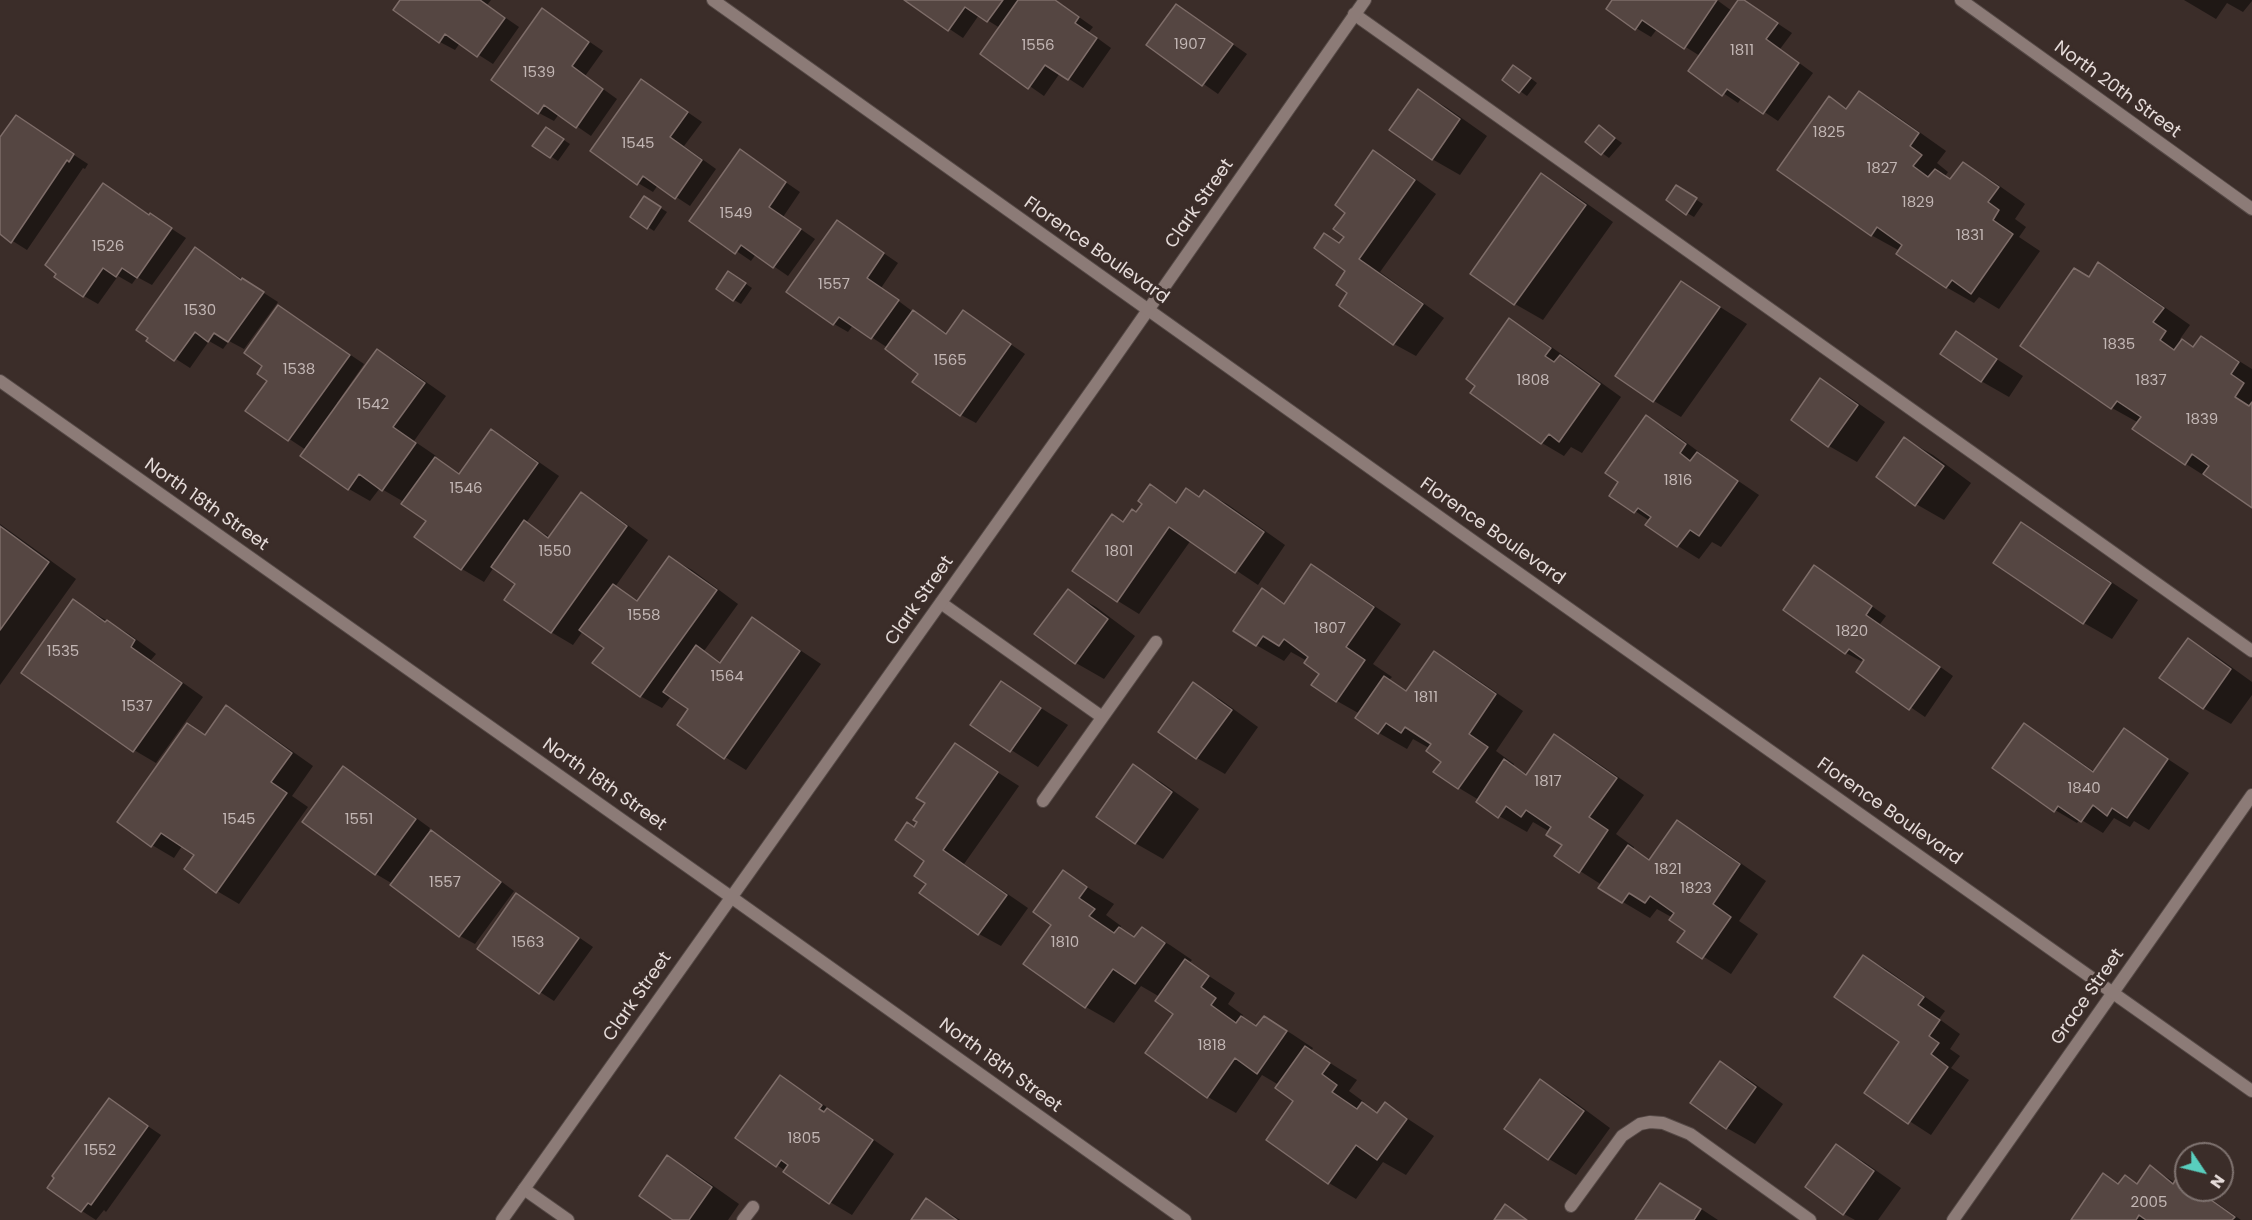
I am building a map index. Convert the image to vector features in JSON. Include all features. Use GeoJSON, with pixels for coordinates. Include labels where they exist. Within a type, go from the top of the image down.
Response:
{"type":"FeatureCollection","features":[{"type":"Feature","properties":{"kind":"street","name":"Florence Boulevard"},"geometry":{"type":"LineString","coordinates":[[713,0],[1147,310],[2252,1091]]}},
{"type":"Feature","properties":{"kind":"street","name":"Clark Street"},"geometry":{"type":"LineString","coordinates":[[502,1220],[941,603],[1365,0]]}},
{"type":"Feature","properties":{"kind":"street","name":"North 20th Street"},"geometry":{"type":"LineString","coordinates":[[1960,0],[2252,208]]}},
{"type":"Feature","properties":{"kind":"street"},"geometry":{"type":"LineString","coordinates":[[1354,14],[2252,651]]}},
{"type":"Feature","properties":{"kind":"street","name":"North 18th Street"},"geometry":{"type":"LineString","coordinates":[[0,381],[1185,1220]]}},
{"type":"Feature","properties":{"kind":"street"},"geometry":{"type":"LineString","coordinates":[[941,603],[1102,717]]}},
{"type":"Feature","properties":{"kind":"street"},"geometry":{"type":"LineString","coordinates":[[1042,801],[1156,642]]}},
{"type":"Feature","properties":{"kind":"street","name":"Grace Street"},"geometry":{"type":"LineString","coordinates":[[1953,1220],[2252,795]]}},
{"type":"Feature","properties":{"kind":"street"},"geometry":{"type":"LineString","coordinates":[[1571,1206],[1622,1136],[1630,1129],[1650,1122],[1663,1123],[1690,1134],[1810,1220]]}},
{"type":"Feature","properties":{"kind":"street"},"geometry":{"type":"LineString","coordinates":[[524,1189],[568,1220]]}},
{"type":"Feature","properties":{"kind":"street"},"geometry":{"type":"LineString","coordinates":[[743,1220],[753,1207]]}},
{"type":"Feature","properties":{"kind":"building"},"geometry":{"type":"Polygon","coordinates":[[[400,0],[480,0],[505,18],[477,57],[445,34],[439,43],[393,10],[400,0]]]}},
{"type":"Feature","properties":{"kind":"building"},"geometry":{"type":"Polygon","coordinates":[[[904,0],[1003,0],[987,22],[965,7],[948,31],[904,0]]]}},
{"type":"Feature","properties":{"kind":"building"},"geometry":{"type":"Polygon","coordinates":[[[1018,0],[1055,0],[1079,17],[1075,23],[1097,38],[1068,80],[1045,65],[1028,89],[980,54],[1018,0]]]}},
{"type":"Feature","properties":{"kind":"building"},"geometry":{"type":"Polygon","coordinates":[[[1612,0],[1717,0],[1684,49],[1642,20],[1635,30],[1606,9],[1612,0]]]}},
{"type":"Feature","properties":{"kind":"building"},"geometry":{"type":"Polygon","coordinates":[[[1738,0],[1744,0],[1778,23],[1766,39],[1799,63],[1763,114],[1727,89],[1722,96],[1688,71],[1738,0]]]}},
{"type":"Feature","properties":{"kind":"building"},"geometry":{"type":"Polygon","coordinates":[[[1176,4],[1233,44],[1202,86],[1146,45],[1176,4]]]}},
{"type":"Feature","properties":{"kind":"building"},"geometry":{"type":"Polygon","coordinates":[[[542,8],[589,42],[572,66],[603,89],[576,128],[544,105],[538,114],[491,80],[542,8]]]}},
{"type":"Feature","properties":{"kind":"building"},"geometry":{"type":"Polygon","coordinates":[[[1513,65],[1531,78],[1519,93],[1502,80],[1513,65]]]}},
{"type":"Feature","properties":{"kind":"building"},"geometry":{"type":"Polygon","coordinates":[[[641,79],[688,112],[670,137],[702,160],[675,199],[643,176],[637,185],[590,151],[641,79]]]}},
{"type":"Feature","properties":{"kind":"building"},"geometry":{"type":"Polygon","coordinates":[[[1418,89],[1460,119],[1432,160],[1389,130],[1418,89]]]}},
{"type":"Feature","properties":{"kind":"building"},"geometry":{"type":"Polygon","coordinates":[[[1859,91],[1919,133],[1910,146],[1922,155],[1913,166],[1928,177],[1935,169],[1950,179],[1963,162],[1999,187],[1988,202],[1999,210],[1993,220],[2013,234],[1971,294],[1952,280],[1946,288],[1896,254],[1902,245],[1877,227],[1871,236],[1777,170],[1829,96],[1846,109],[1859,91]]]}},
{"type":"Feature","properties":{"kind":"building"},"geometry":{"type":"Polygon","coordinates":[[[16,115],[74,154],[69,162],[67,160],[11,243],[0,234],[0,137],[16,115]]]}},
{"type":"Feature","properties":{"kind":"building"},"geometry":{"type":"Polygon","coordinates":[[[1599,125],[1615,138],[1601,155],[1585,142],[1599,125]]]}},
{"type":"Feature","properties":{"kind":"building"},"geometry":{"type":"Polygon","coordinates":[[[546,127],[564,139],[550,158],[532,146],[546,127]]]}},
{"type":"Feature","properties":{"kind":"building"},"geometry":{"type":"Polygon","coordinates":[[[740,149],[786,182],[769,207],[801,229],[773,268],[741,245],[735,254],[689,221],[740,149]]]}},
{"type":"Feature","properties":{"kind":"building"},"geometry":{"type":"Polygon","coordinates":[[[1373,150],[1415,180],[1359,259],[1423,304],[1393,345],[1339,306],[1347,293],[1336,285],[1345,271],[1314,248],[1324,233],[1339,243],[1344,237],[1333,229],[1345,213],[1335,205],[1373,150]]]}},
{"type":"Feature","properties":{"kind":"building"},"geometry":{"type":"Polygon","coordinates":[[[1541,173],[1586,205],[1514,305],[1470,274],[1541,173]]]}},
{"type":"Feature","properties":{"kind":"building"},"geometry":{"type":"Polygon","coordinates":[[[103,183],[172,228],[137,278],[122,268],[116,277],[103,268],[83,297],[54,277],[56,274],[45,265],[103,183]]]}},
{"type":"Feature","properties":{"kind":"building"},"geometry":{"type":"Polygon","coordinates":[[[1676,185],[1697,198],[1686,215],[1666,200],[1676,185]]]}},
{"type":"Feature","properties":{"kind":"building"},"geometry":{"type":"Polygon","coordinates":[[[644,196],[661,207],[647,229],[630,217],[644,196]]]}},
{"type":"Feature","properties":{"kind":"building"},"geometry":{"type":"Polygon","coordinates":[[[837,220],[884,253],[867,278],[899,300],[871,339],[839,317],[833,325],[786,292],[837,220]]]}},
{"type":"Feature","properties":{"kind":"building"},"geometry":{"type":"Polygon","coordinates":[[[195,247],[241,280],[242,278],[264,292],[228,342],[214,333],[208,342],[195,332],[174,361],[146,341],[148,338],[136,330],[195,247]]]}},
{"type":"Feature","properties":{"kind":"building"},"geometry":{"type":"Polygon","coordinates":[[[2098,262],[2164,308],[2153,322],[2166,331],[2160,340],[2174,350],[2182,339],[2193,347],[2201,336],[2239,362],[2231,374],[2244,383],[2235,397],[2249,406],[2252,402],[2252,508],[2203,474],[2209,466],[2192,454],[2185,465],[2132,429],[2141,417],[2117,401],[2111,409],[2020,346],[2074,268],[2089,277],[2098,262]]]}},
{"type":"Feature","properties":{"kind":"building"},"geometry":{"type":"Polygon","coordinates":[[[728,271],[746,283],[733,301],[716,289],[728,271]]]}},
{"type":"Feature","properties":{"kind":"building"},"geometry":{"type":"Polygon","coordinates":[[[1681,281],[1720,307],[1653,402],[1615,376],[1681,281]]]}},
{"type":"Feature","properties":{"kind":"building"},"geometry":{"type":"Polygon","coordinates":[[[278,305],[350,355],[288,441],[245,411],[267,381],[257,374],[262,366],[244,353],[278,305]]]}},
{"type":"Feature","properties":{"kind":"building"},"geometry":{"type":"Polygon","coordinates":[[[913,310],[946,334],[963,310],[1011,344],[960,416],[912,382],[918,374],[885,349],[913,310]]]}},
{"type":"Feature","properties":{"kind":"building"},"geometry":{"type":"Polygon","coordinates":[[[1509,318],[1551,348],[1545,356],[1554,362],[1560,355],[1600,384],[1559,442],[1549,434],[1541,444],[1470,393],[1475,386],[1466,379],[1509,318]]]}},
{"type":"Feature","properties":{"kind":"building"},"geometry":{"type":"Polygon","coordinates":[[[1956,331],[1997,359],[1981,382],[1940,354],[1956,331]]]}},
{"type":"Feature","properties":{"kind":"building"},"geometry":{"type":"Polygon","coordinates":[[[377,349],[425,383],[393,427],[416,443],[382,491],[359,474],[348,490],[300,456],[377,349]]]}},
{"type":"Feature","properties":{"kind":"building"},"geometry":{"type":"Polygon","coordinates":[[[1820,378],[1858,405],[1828,447],[1791,420],[1820,378]]]}},
{"type":"Feature","properties":{"kind":"building"},"geometry":{"type":"Polygon","coordinates":[[[1646,415],[1686,444],[1680,453],[1690,461],[1697,452],[1738,481],[1699,536],[1690,530],[1677,547],[1645,525],[1651,517],[1638,508],[1634,513],[1609,496],[1618,482],[1605,473],[1646,415]]]}},
{"type":"Feature","properties":{"kind":"building"},"geometry":{"type":"Polygon","coordinates":[[[491,429],[538,463],[461,570],[414,537],[426,521],[401,504],[435,457],[459,474],[491,429]]]}},
{"type":"Feature","properties":{"kind":"building"},"geometry":{"type":"Polygon","coordinates":[[[1904,437],[1944,466],[1915,506],[1876,477],[1904,437]]]}},
{"type":"Feature","properties":{"kind":"building"},"geometry":{"type":"Polygon","coordinates":[[[1150,484],[1176,503],[1186,488],[1199,497],[1204,490],[1264,532],[1235,573],[1169,527],[1117,602],[1072,571],[1112,514],[1123,522],[1132,509],[1136,512],[1142,504],[1138,501],[1150,484]]]}},
{"type":"Feature","properties":{"kind":"building"},"geometry":{"type":"Polygon","coordinates":[[[581,492],[627,526],[551,633],[504,600],[515,584],[491,567],[524,520],[548,538],[581,492]]]}},
{"type":"Feature","properties":{"kind":"building"},"geometry":{"type":"Polygon","coordinates":[[[2021,522],[2111,583],[2083,624],[1993,563],[2021,522]]]}},
{"type":"Feature","properties":{"kind":"building"},"geometry":{"type":"Polygon","coordinates":[[[0,526],[49,562],[0,630],[0,526]]]}},
{"type":"Feature","properties":{"kind":"building"},"geometry":{"type":"Polygon","coordinates":[[[669,556],[717,590],[640,697],[592,663],[604,648],[579,630],[613,584],[637,601],[669,556]]]}},
{"type":"Feature","properties":{"kind":"building"},"geometry":{"type":"Polygon","coordinates":[[[1311,564],[1374,607],[1346,647],[1365,660],[1336,702],[1311,685],[1319,674],[1304,663],[1308,657],[1284,639],[1279,646],[1263,636],[1256,646],[1233,631],[1262,588],[1284,604],[1311,564]]]}},
{"type":"Feature","properties":{"kind":"building"},"geometry":{"type":"Polygon","coordinates":[[[1814,565],[1872,606],[1866,615],[1940,667],[1909,710],[1856,672],[1864,660],[1849,649],[1845,654],[1783,610],[1814,565]]]}},
{"type":"Feature","properties":{"kind":"building"},"geometry":{"type":"Polygon","coordinates":[[[1068,589],[1108,619],[1075,664],[1034,634],[1068,589]]]}},
{"type":"Feature","properties":{"kind":"building"},"geometry":{"type":"Polygon","coordinates":[[[73,599],[135,640],[131,647],[182,683],[133,752],[21,673],[73,599]]]}},
{"type":"Feature","properties":{"kind":"building"},"geometry":{"type":"Polygon","coordinates":[[[752,617],[800,651],[724,759],[677,725],[688,709],[663,692],[696,645],[720,663],[752,617]]]}},
{"type":"Feature","properties":{"kind":"building"},"geometry":{"type":"Polygon","coordinates":[[[2188,638],[2231,669],[2203,709],[2159,678],[2188,638]]]}},
{"type":"Feature","properties":{"kind":"building"},"geometry":{"type":"Polygon","coordinates":[[[1434,651],[1496,694],[1469,734],[1488,747],[1458,789],[1433,772],[1441,762],[1426,751],[1431,744],[1405,727],[1401,733],[1386,723],[1378,734],[1355,718],[1384,676],[1406,691],[1434,651]]]}},
{"type":"Feature","properties":{"kind":"building"},"geometry":{"type":"Polygon","coordinates":[[[1001,681],[1041,708],[1010,752],[970,725],[1001,681]]]}},
{"type":"Feature","properties":{"kind":"building"},"geometry":{"type":"Polygon","coordinates":[[[1193,682],[1232,710],[1196,759],[1158,732],[1193,682]]]}},
{"type":"Feature","properties":{"kind":"building"},"geometry":{"type":"Polygon","coordinates":[[[226,705],[292,753],[271,782],[287,793],[216,893],[184,869],[194,855],[161,833],[151,847],[117,822],[187,723],[205,735],[226,705]]]}},
{"type":"Feature","properties":{"kind":"building"},"geometry":{"type":"Polygon","coordinates":[[[2024,723],[2093,772],[2124,728],[2168,759],[2127,818],[2112,808],[2107,816],[2093,805],[2081,822],[2058,806],[2054,812],[1992,768],[2024,723]]]}},
{"type":"Feature","properties":{"kind":"building"},"geometry":{"type":"Polygon","coordinates":[[[1554,734],[1617,778],[1589,817],[1608,830],[1579,873],[1554,856],[1562,845],[1546,835],[1551,827],[1526,810],[1521,817],[1506,806],[1498,818],[1476,802],[1504,759],[1526,775],[1554,734]]]}},
{"type":"Feature","properties":{"kind":"building"},"geometry":{"type":"Polygon","coordinates":[[[955,743],[998,772],[943,850],[1007,895],[978,935],[919,893],[926,884],[914,876],[924,861],[895,840],[907,822],[914,827],[917,822],[913,820],[925,803],[916,798],[955,743]]]}},
{"type":"Feature","properties":{"kind":"building"},"geometry":{"type":"Polygon","coordinates":[[[1133,764],[1172,792],[1135,844],[1096,817],[1133,764]]]}},
{"type":"Feature","properties":{"kind":"building"},"geometry":{"type":"Polygon","coordinates":[[[343,766],[416,819],[375,875],[302,822],[343,766]]]}},
{"type":"Feature","properties":{"kind":"building"},"geometry":{"type":"Polygon","coordinates":[[[1677,820],[1740,864],[1713,904],[1731,917],[1702,959],[1677,942],[1685,931],[1669,920],[1674,913],[1650,896],[1645,903],[1629,893],[1622,903],[1598,888],[1628,845],[1649,860],[1677,820]]]}},
{"type":"Feature","properties":{"kind":"building"},"geometry":{"type":"Polygon","coordinates":[[[431,830],[501,882],[459,937],[390,885],[431,830]]]}},
{"type":"Feature","properties":{"kind":"building"},"geometry":{"type":"Polygon","coordinates":[[[1063,870],[1087,887],[1079,898],[1095,909],[1089,916],[1114,933],[1119,927],[1134,937],[1142,927],[1165,943],[1135,984],[1113,969],[1085,1008],[1023,964],[1051,925],[1033,912],[1063,870]]]}},
{"type":"Feature","properties":{"kind":"building"},"geometry":{"type":"Polygon","coordinates":[[[516,893],[579,938],[539,994],[477,949],[516,893]]]}},
{"type":"Feature","properties":{"kind":"building"},"geometry":{"type":"Polygon","coordinates":[[[1863,955],[1924,997],[1918,1005],[1940,1020],[1929,1036],[1939,1043],[1931,1054],[1948,1067],[1908,1124],[1864,1093],[1899,1042],[1834,997],[1863,955]]]}},
{"type":"Feature","properties":{"kind":"building"},"geometry":{"type":"Polygon","coordinates":[[[1185,959],[1209,976],[1201,987],[1216,998],[1211,1005],[1236,1023],[1241,1016],[1256,1026],[1264,1016],[1287,1031],[1257,1074],[1235,1058],[1207,1098],[1145,1053],[1173,1014],[1155,1001],[1185,959]]]}},
{"type":"Feature","properties":{"kind":"building"},"geometry":{"type":"Polygon","coordinates":[[[1305,1046],[1330,1063],[1322,1074],[1337,1085],[1332,1092],[1357,1109],[1362,1102],[1377,1113],[1385,1102],[1407,1119],[1377,1160],[1356,1145],[1328,1184],[1266,1140],[1293,1101],[1275,1088],[1305,1046]]]}},
{"type":"Feature","properties":{"kind":"building"},"geometry":{"type":"Polygon","coordinates":[[[1720,1061],[1756,1087],[1726,1129],[1690,1103],[1720,1061]]]}},
{"type":"Feature","properties":{"kind":"building"},"geometry":{"type":"Polygon","coordinates":[[[780,1075],[822,1105],[819,1109],[824,1112],[827,1108],[873,1140],[829,1204],[783,1172],[788,1165],[781,1160],[776,1167],[735,1138],[780,1075]]]}},
{"type":"Feature","properties":{"kind":"building"},"geometry":{"type":"Polygon","coordinates":[[[1540,1079],[1584,1111],[1548,1160],[1504,1129],[1540,1079]]]}},
{"type":"Feature","properties":{"kind":"building"},"geometry":{"type":"Polygon","coordinates":[[[109,1098],[148,1126],[91,1205],[88,1203],[81,1212],[47,1188],[54,1178],[52,1176],[109,1098]]]}},
{"type":"Feature","properties":{"kind":"building"},"geometry":{"type":"Polygon","coordinates":[[[1836,1144],[1874,1171],[1843,1215],[1805,1187],[1836,1144]]]}},
{"type":"Feature","properties":{"kind":"building"},"geometry":{"type":"Polygon","coordinates":[[[667,1155],[712,1187],[689,1220],[673,1220],[639,1196],[667,1155]]]}},
{"type":"Feature","properties":{"kind":"building"},"geometry":{"type":"Polygon","coordinates":[[[2150,1165],[2173,1184],[2174,1182],[2174,1202],[2214,1202],[2235,1217],[2232,1220],[2146,1220],[2139,1215],[2136,1220],[2071,1220],[2103,1173],[2118,1184],[2125,1175],[2137,1184],[2150,1165]]]}},
{"type":"Feature","properties":{"kind":"building"},"geometry":{"type":"Polygon","coordinates":[[[1660,1183],[1701,1209],[1694,1220],[1635,1220],[1660,1183]]]}},
{"type":"Feature","properties":{"kind":"building"},"geometry":{"type":"Polygon","coordinates":[[[926,1198],[957,1220],[911,1220],[926,1198]]]}},
{"type":"Feature","properties":{"kind":"building"},"geometry":{"type":"Polygon","coordinates":[[[1505,1204],[1527,1220],[1494,1220],[1505,1204]]]}}]}
